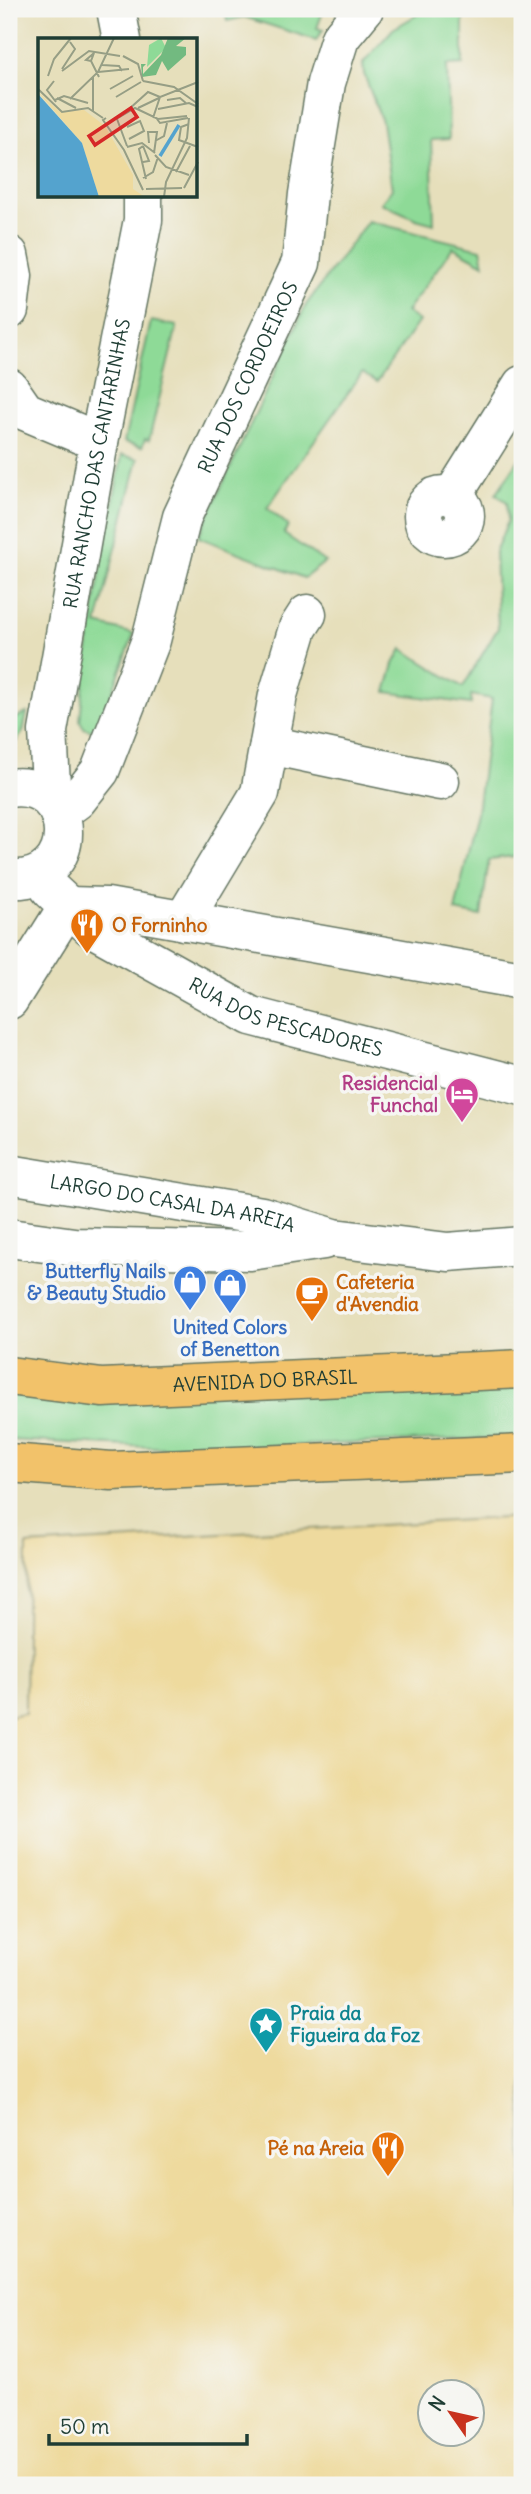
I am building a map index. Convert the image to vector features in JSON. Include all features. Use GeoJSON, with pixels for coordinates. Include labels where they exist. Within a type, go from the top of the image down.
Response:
{"type":"FeatureCollection","features":[{"type":"Feature","properties":{"kind":"main road","name":"AVENIDA DO BRASIL"},"geometry":{"type":"LineString","coordinates":[[9,1376],[102,1388],[522,1369]]}},
{"type":"Feature","properties":{"kind":"main road"},"geometry":{"type":"LineString","coordinates":[[9,1463],[111,1471],[522,1454]]}},
{"type":"Feature","properties":{"kind":"street"},"geometry":{"type":"LineString","coordinates":[[117,9],[122,38]]}},
{"type":"Feature","properties":{"kind":"street","name":"RUA DOS CORDOEIROS"},"geometry":{"type":"LineString","coordinates":[[56,808],[78,800],[100,771],[151,640],[182,517],[301,263],[308,194],[326,83],[340,38],[364,9]]}},
{"type":"Feature","properties":{"kind":"street","name":"RUA RANCHO DAS CANTARINHAS"},"geometry":{"type":"LineString","coordinates":[[24,877],[50,866],[61,848],[63,827],[56,808],[48,731],[99,442],[143,220],[143,198]]}},
{"type":"Feature","properties":{"kind":"street"},"geometry":{"type":"LineString","coordinates":[[9,255],[13,276],[9,310]]}},
{"type":"Feature","properties":{"kind":"street"},"geometry":{"type":"LineString","coordinates":[[453,495],[522,385]]}},
{"type":"Feature","properties":{"kind":"street"},"geometry":{"type":"LineString","coordinates":[[9,388],[24,411],[99,442]]}},
{"type":"Feature","properties":{"kind":"street"},"geometry":{"type":"LineString","coordinates":[[183,921],[260,793],[285,673],[298,628],[307,614]]}},
{"type":"Feature","properties":{"kind":"street"},"geometry":{"type":"LineString","coordinates":[[48,731],[82,750],[96,749],[112,743]]}},
{"type":"Feature","properties":{"kind":"street","name":"RUA RANCHO DAS CANTARINHAS"},"geometry":{"type":"LineString","coordinates":[[9,782],[48,731]]}},
{"type":"Feature","properties":{"kind":"street"},"geometry":{"type":"LineString","coordinates":[[269,745],[440,781]]}},
{"type":"Feature","properties":{"kind":"street"},"geometry":{"type":"LineString","coordinates":[[9,788],[31,789],[56,808]]}},
{"type":"Feature","properties":{"kind":"street","name":"RUA DOS PESCADORES"},"geometry":{"type":"LineString","coordinates":[[24,877],[68,906],[91,927],[251,1016],[522,1086]]}},
{"type":"Feature","properties":{"kind":"street"},"geometry":{"type":"LineString","coordinates":[[9,1000],[68,906],[107,907],[522,980]]}},
{"type":"Feature","properties":{"kind":"street","name":"LARGO DO CASAL DA AREIA"},"geometry":{"type":"LineString","coordinates":[[9,1174],[62,1185],[262,1216],[334,1238],[448,1252],[522,1245]]}},
{"type":"Feature","properties":{"kind":"street","name":"LARGO DO CASAL DA AREIA"},"geometry":{"type":"LineString","coordinates":[[9,1237],[74,1247],[250,1251],[334,1238]]}},
{"type":"Feature","properties":{"kind":"green space"},"geometry":{"type":"Polygon","coordinates":[[[225,9],[324,9],[317,28],[323,30],[316,40],[244,17],[227,21],[225,9]]]}},
{"type":"Feature","properties":{"kind":"green space"},"geometry":{"type":"Polygon","coordinates":[[[427,9],[463,9],[463,64],[447,65],[449,139],[431,140],[434,224],[381,203],[392,189],[382,122],[364,74],[363,63],[393,29],[427,9]]]}},
{"type":"Feature","properties":{"kind":"green space"},"geometry":{"type":"Polygon","coordinates":[[[368,221],[481,249],[484,264],[453,247],[406,312],[419,321],[377,382],[362,373],[267,508],[288,525],[284,534],[325,562],[304,578],[198,537],[306,305],[368,221]]]}},
{"type":"Feature","properties":{"kind":"green space"},"geometry":{"type":"Polygon","coordinates":[[[151,321],[177,326],[149,440],[145,439],[142,447],[124,442],[151,321]]]}},
{"type":"Feature","properties":{"kind":"green space"},"geometry":{"type":"Polygon","coordinates":[[[122,455],[138,459],[97,624],[134,634],[99,727],[92,731],[84,728],[80,721],[83,687],[122,455]]]}},
{"type":"Feature","properties":{"kind":"green space"},"geometry":{"type":"Polygon","coordinates":[[[522,455],[522,856],[489,860],[481,916],[455,911],[477,813],[492,699],[471,695],[471,704],[386,692],[394,664],[402,649],[463,687],[498,628],[495,552],[508,521],[507,502],[496,494],[522,455]]]}},
{"type":"Feature","properties":{"kind":"green space"},"geometry":{"type":"Polygon","coordinates":[[[27,713],[23,732],[9,751],[9,721],[27,713]]]}},
{"type":"Feature","properties":{"kind":"green space"},"geometry":{"type":"Polygon","coordinates":[[[522,1387],[522,1437],[191,1449],[9,1440],[9,1394],[522,1387]]]}},
{"type":"Feature","properties":{"kind":"sand","name":"Praia da Figueira da Foz"},"geometry":{"type":"Polygon","coordinates":[[[522,1517],[522,2485],[9,2485],[9,1716],[25,1713],[27,1545],[522,1517]]]}},
{"type":"Feature","properties":{"kind":"place","name":"O Forninho"},"geometry":{"type":"Point","coordinates":[87,955]}},
{"type":"Feature","properties":{"kind":"place","name":"Residencial Funchal"},"geometry":{"type":"Point","coordinates":[462,1124]}},
{"type":"Feature","properties":{"kind":"place","name":"Butterfly Nails & Beauty Studio"},"geometry":{"type":"Point","coordinates":[190,1312]}},
{"type":"Feature","properties":{"kind":"place","name":"United Colors of Benetton"},"geometry":{"type":"Point","coordinates":[230,1315]}},
{"type":"Feature","properties":{"kind":"place","name":"Cafeteria d'Avendia"},"geometry":{"type":"Point","coordinates":[312,1323]}},
{"type":"Feature","properties":{"kind":"place","name":"Praia da Figueira da Foz"},"geometry":{"type":"Point","coordinates":[266,2054]}},
{"type":"Feature","properties":{"kind":"place","name":"Pé na Areia"},"geometry":{"type":"Point","coordinates":[388,2178]}}]}
